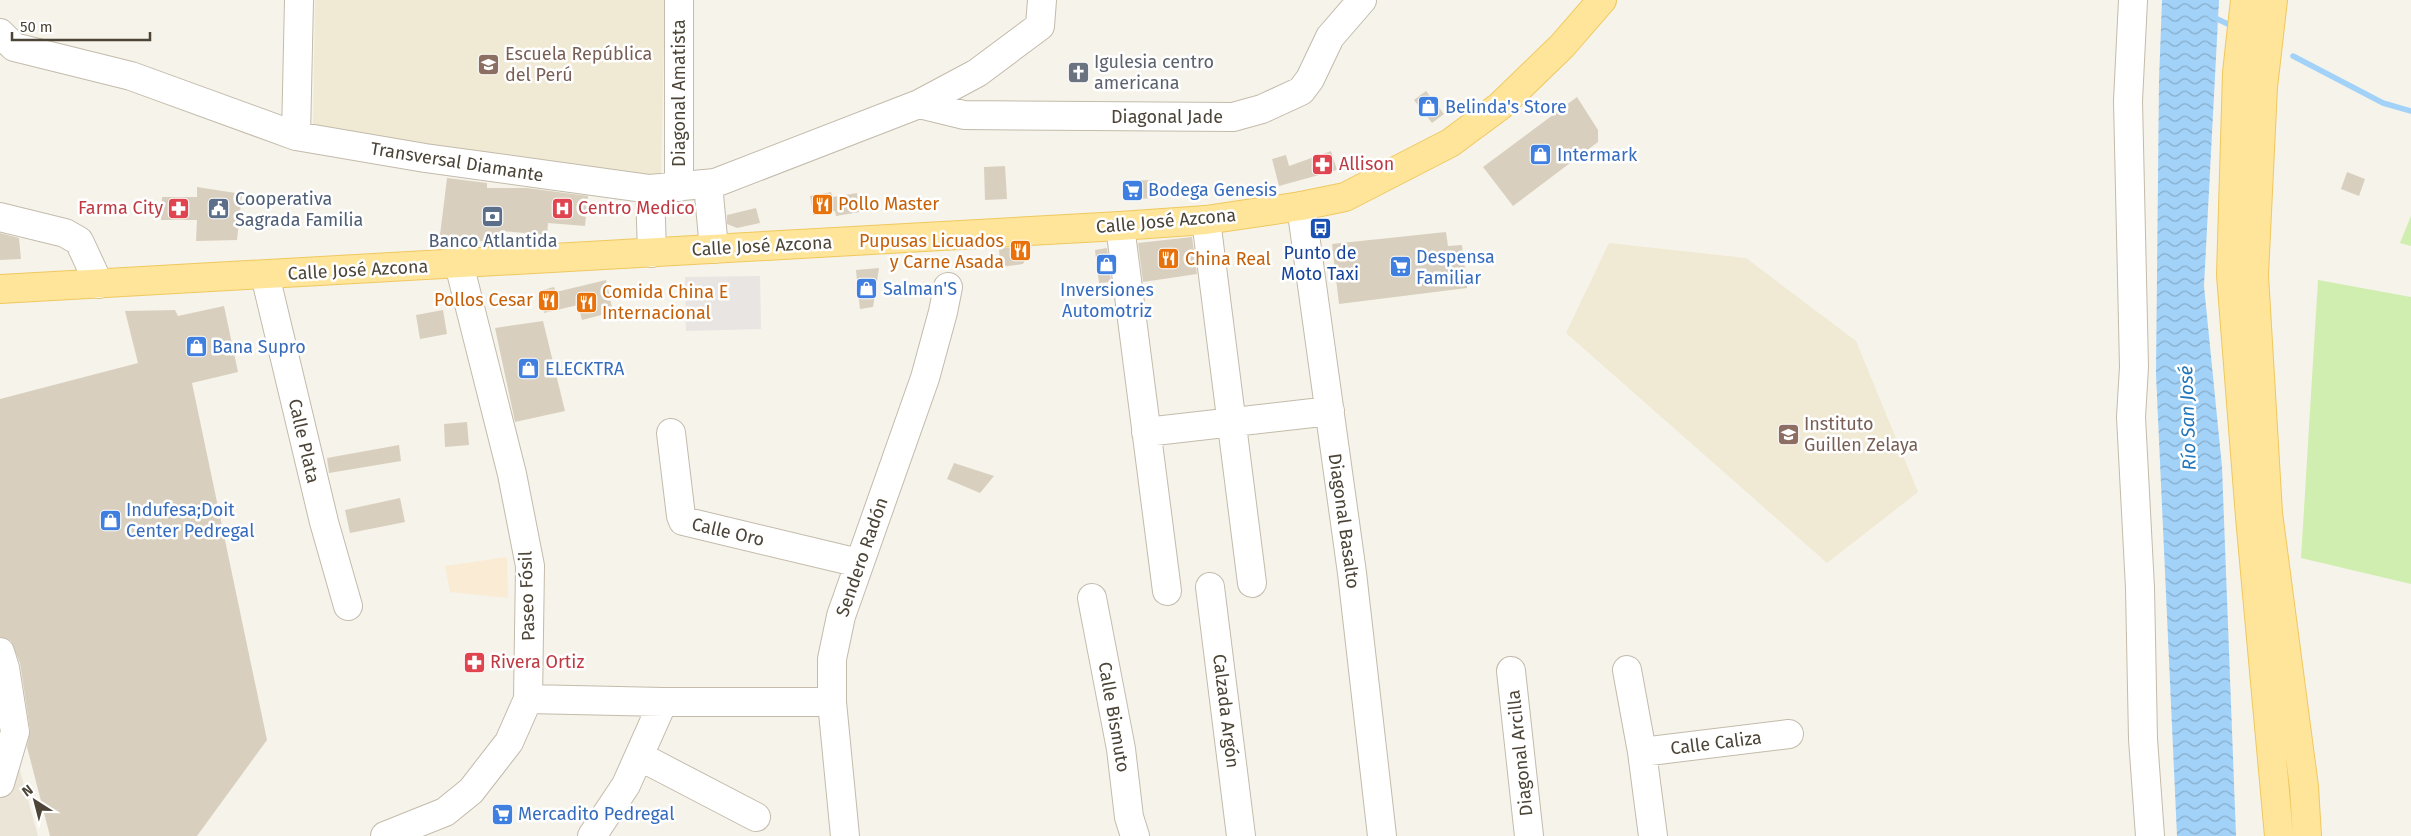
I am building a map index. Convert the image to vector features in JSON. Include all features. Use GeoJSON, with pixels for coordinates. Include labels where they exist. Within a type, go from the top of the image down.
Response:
{"type":"FeatureCollection","features":[{"type":"Feature","properties":{"kind":"main road","name":"Calle José Azcona"},"geometry":{"type":"LineString","coordinates":[[0,289],[1120,226],[1206,220],[1301,206],[1345,197],[1450,143],[1500,106],[1562,46],[1602,0]]}},
{"type":"Feature","properties":{"kind":"main road"},"geometry":{"type":"LineString","coordinates":[[2245,0],[2237,73],[2231,275],[2250,517],[2279,836]]}},
{"type":"Feature","properties":{"kind":"main road"},"geometry":{"type":"LineString","coordinates":[[2273,0],[2263,87],[2254,275],[2268,513],[2304,787],[2308,836]]}},
{"type":"Feature","properties":{"kind":"street"},"geometry":{"type":"LineString","coordinates":[[296,136],[299,0]]}},
{"type":"Feature","properties":{"kind":"street","name":"Diagonal Amatista"},"geometry":{"type":"LineString","coordinates":[[679,0],[679,187]]}},
{"type":"Feature","properties":{"kind":"street","name":"Diagonal Jade"},"geometry":{"type":"LineString","coordinates":[[919,104],[964,115],[1233,117],[1262,109],[1301,91],[1310,79],[1330,37],[1362,0]]}},
{"type":"Feature","properties":{"kind":"street"},"geometry":{"type":"LineString","coordinates":[[2133,0],[2128,101],[2134,367],[2131,417],[2140,588],[2143,739],[2150,836]]}},
{"type":"Feature","properties":{"kind":"street","name":"Transversal Diamante"},"geometry":{"type":"LineString","coordinates":[[0,32],[14,47],[131,76],[296,136],[425,158],[650,190],[708,184],[795,154],[919,104],[977,73],[1041,13]]}},
{"type":"Feature","properties":{"kind":"street","name":"Diagonal Amatista"},"geometry":{"type":"LineString","coordinates":[[708,184],[714,249]]}},
{"type":"Feature","properties":{"kind":"street"},"geometry":{"type":"LineString","coordinates":[[650,190],[652,253]]}},
{"type":"Feature","properties":{"kind":"street","name":"Diagonal Basalto"},"geometry":{"type":"LineString","coordinates":[[1301,206],[1353,582],[1382,836]]}},
{"type":"Feature","properties":{"kind":"street"},"geometry":{"type":"LineString","coordinates":[[0,218],[65,232],[79,241],[99,284]]}},
{"type":"Feature","properties":{"kind":"street"},"geometry":{"type":"LineString","coordinates":[[1206,220],[1252,583]]}},
{"type":"Feature","properties":{"kind":"street"},"geometry":{"type":"LineString","coordinates":[[1120,226],[1166,591]]}},
{"type":"Feature","properties":{"kind":"street","name":"Paseo Fósil"},"geometry":{"type":"LineString","coordinates":[[386,836],[445,812],[471,791],[509,742],[528,699],[530,566],[512,474],[459,264]]}},
{"type":"Feature","properties":{"kind":"street","name":"Calle Plata"},"geometry":{"type":"LineString","coordinates":[[265,275],[324,522],[348,606]]}},
{"type":"Feature","properties":{"kind":"street","name":"Sendero Radón"},"geometry":{"type":"LineString","coordinates":[[845,836],[832,702],[832,659],[841,616],[925,378],[948,287]]}},
{"type":"Feature","properties":{"kind":"street"},"geometry":{"type":"LineString","coordinates":[[1146,432],[1330,411]]}},
{"type":"Feature","properties":{"kind":"street","name":"Calle Oro"},"geometry":{"type":"LineString","coordinates":[[671,433],[683,522],[859,563]]}},
{"type":"Feature","properties":{"kind":"street","name":"Calzada Argón"},"geometry":{"type":"LineString","coordinates":[[1210,587],[1241,836]]}},
{"type":"Feature","properties":{"kind":"street","name":"Calle Bismuto"},"geometry":{"type":"LineString","coordinates":[[1092,598],[1121,749],[1130,817],[1135,836]]}},
{"type":"Feature","properties":{"kind":"street"},"geometry":{"type":"LineString","coordinates":[[0,652],[5,668],[15,732],[0,783]]}},
{"type":"Feature","properties":{"kind":"street"},"geometry":{"type":"LineString","coordinates":[[1627,670],[1642,752],[1653,836]]}},
{"type":"Feature","properties":{"kind":"street","name":"Diagonal Arcilla"},"geometry":{"type":"LineString","coordinates":[[1511,671],[1529,836]]}},
{"type":"Feature","properties":{"kind":"street"},"geometry":{"type":"LineString","coordinates":[[528,699],[663,702],[832,702]]}},
{"type":"Feature","properties":{"kind":"street"},"geometry":{"type":"LineString","coordinates":[[592,836],[626,785],[663,702]]}},
{"type":"Feature","properties":{"kind":"street","name":"Calle Caliza"},"geometry":{"type":"LineString","coordinates":[[1642,752],[1789,734]]}},
{"type":"Feature","properties":{"kind":"street"},"geometry":{"type":"LineString","coordinates":[[639,756],[756,817]]}},
{"type":"Feature","properties":{"kind":"street"},"geometry":{"type":"LineString","coordinates":[[429,836],[445,812]]}},
{"type":"Feature","properties":{"kind":"shaded area","name":"Escuela República del Perú"},"geometry":{"type":"Polygon","coordinates":[[[315,0],[665,0],[661,176],[313,129],[315,0]]]}},
{"type":"Feature","properties":{"kind":"shaded area","name":"Instituto Guillen Zelaya"},"geometry":{"type":"Polygon","coordinates":[[[1609,243],[1746,258],[1856,341],[1918,492],[1827,563],[1566,333],[1609,243]]]}},
{"type":"Feature","properties":{"kind":"shaded area"},"geometry":{"type":"Polygon","coordinates":[[[760,276],[761,329],[686,331],[685,277],[760,276]]]}},
{"type":"Feature","properties":{"kind":"shaded area"},"geometry":{"type":"Polygon","coordinates":[[[507,557],[508,598],[450,592],[445,566],[507,557]]]}},
{"type":"Feature","properties":{"kind":"shaded area"},"geometry":{"type":"Polygon","coordinates":[[[0,698],[38,836],[0,836],[0,698]]]}},
{"type":"Feature","properties":{"kind":"green space"},"geometry":{"type":"Polygon","coordinates":[[[2411,216],[2411,246],[2400,243],[2411,216]]]}},
{"type":"Feature","properties":{"kind":"green space"},"geometry":{"type":"Polygon","coordinates":[[[2318,280],[2411,297],[2411,584],[2301,558],[2318,280]]]}},
{"type":"Feature","properties":{"kind":"water","name":"Río San José"},"geometry":{"type":"Polygon","coordinates":[[[2162,0],[2219,0],[2204,286],[2222,467],[2236,836],[2177,836],[2156,374],[2159,80],[2162,0]]]}},
{"type":"Feature","properties":{"kind":"building","name":"Belinda's Store"},"geometry":{"type":"Polygon","coordinates":[[[1426,91],[1444,114],[1432,123],[1414,100],[1426,91]]]}},
{"type":"Feature","properties":{"kind":"building","name":"Intermark"},"geometry":{"type":"Polygon","coordinates":[[[1577,97],[1598,130],[1598,142],[1513,206],[1483,167],[1577,97]]]}},
{"type":"Feature","properties":{"kind":"building"},"geometry":{"type":"Polygon","coordinates":[[[1331,151],[1337,170],[1279,186],[1272,159],[1286,155],[1289,166],[1331,151]]]}},
{"type":"Feature","properties":{"kind":"building"},"geometry":{"type":"Polygon","coordinates":[[[1005,166],[1007,199],[985,200],[984,167],[1005,166]]]}},
{"type":"Feature","properties":{"kind":"building"},"geometry":{"type":"Polygon","coordinates":[[[2347,172],[2365,179],[2359,196],[2341,189],[2347,172]]]}},
{"type":"Feature","properties":{"kind":"building"},"geometry":{"type":"Polygon","coordinates":[[[447,178],[487,183],[487,188],[527,188],[588,196],[585,226],[548,223],[547,235],[501,231],[499,244],[440,235],[447,178]]]}},
{"type":"Feature","properties":{"kind":"building"},"geometry":{"type":"Polygon","coordinates":[[[1152,180],[1153,198],[1125,200],[1124,181],[1152,180]]]}},
{"type":"Feature","properties":{"kind":"building","name":"Cooperativa Sagrada Familia"},"geometry":{"type":"Polygon","coordinates":[[[197,187],[242,194],[237,240],[196,241],[197,220],[161,220],[162,197],[197,197],[197,187]]]}},
{"type":"Feature","properties":{"kind":"building"},"geometry":{"type":"Polygon","coordinates":[[[831,192],[833,200],[833,197],[857,193],[860,212],[836,216],[835,211],[813,215],[810,196],[831,192]]]}},
{"type":"Feature","properties":{"kind":"building"},"geometry":{"type":"Polygon","coordinates":[[[756,208],[760,223],[737,228],[727,224],[727,215],[756,208]]]}},
{"type":"Feature","properties":{"kind":"building","name":"Despensa Familiar"},"geometry":{"type":"Polygon","coordinates":[[[1446,232],[1448,246],[1462,245],[1467,288],[1339,304],[1332,244],[1446,232]]]}},
{"type":"Feature","properties":{"kind":"building"},"geometry":{"type":"Polygon","coordinates":[[[0,233],[19,238],[21,259],[0,260],[0,233]]]}},
{"type":"Feature","properties":{"kind":"building","name":"China Real"},"geometry":{"type":"Polygon","coordinates":[[[1192,237],[1197,274],[1143,282],[1138,243],[1192,237]]]}},
{"type":"Feature","properties":{"kind":"building"},"geometry":{"type":"Polygon","coordinates":[[[1032,247],[1023,264],[1000,267],[999,248],[1032,247]]]}},
{"type":"Feature","properties":{"kind":"building"},"geometry":{"type":"Polygon","coordinates":[[[1107,248],[1111,282],[1099,283],[1095,250],[1107,248]]]}},
{"type":"Feature","properties":{"kind":"building","name":"Salman'S"},"geometry":{"type":"Polygon","coordinates":[[[879,268],[873,307],[860,309],[856,270],[879,268]]]}},
{"type":"Feature","properties":{"kind":"building"},"geometry":{"type":"Polygon","coordinates":[[[606,280],[613,312],[582,320],[578,305],[544,313],[539,291],[554,287],[556,292],[606,280]]]}},
{"type":"Feature","properties":{"kind":"building","name":"Indufesa;Doit Center Pedregal"},"geometry":{"type":"Polygon","coordinates":[[[224,306],[238,372],[192,383],[267,740],[197,836],[50,836],[27,747],[30,730],[20,663],[11,641],[0,637],[0,399],[138,363],[125,311],[175,310],[178,316],[224,306]]]}},
{"type":"Feature","properties":{"kind":"building"},"geometry":{"type":"Polygon","coordinates":[[[443,310],[447,334],[420,339],[416,315],[443,310]]]}},
{"type":"Feature","properties":{"kind":"building","name":"ELECKTRA"},"geometry":{"type":"Polygon","coordinates":[[[543,321],[565,411],[515,422],[495,328],[543,321]]]}},
{"type":"Feature","properties":{"kind":"building"},"geometry":{"type":"Polygon","coordinates":[[[467,422],[469,445],[445,447],[444,424],[467,422]]]}},
{"type":"Feature","properties":{"kind":"building"},"geometry":{"type":"Polygon","coordinates":[[[399,445],[401,461],[329,473],[327,458],[399,445]]]}},
{"type":"Feature","properties":{"kind":"building"},"geometry":{"type":"Polygon","coordinates":[[[954,463],[994,476],[980,493],[947,479],[954,463]]]}},
{"type":"Feature","properties":{"kind":"building"},"geometry":{"type":"Polygon","coordinates":[[[400,498],[405,522],[350,533],[345,510],[400,498]]]}},
{"type":"Feature","properties":{"kind":"waterway"},"geometry":{"type":"LineString","coordinates":[[2211,16],[2232,26]]}},
{"type":"Feature","properties":{"kind":"waterway"},"geometry":{"type":"LineString","coordinates":[[2293,56],[2383,103],[2411,111]]}},
{"type":"Feature","properties":{"kind":"place","name":"Escuela República del Perú"},"geometry":{"type":"Point","coordinates":[489,64]}},
{"type":"Feature","properties":{"kind":"place","name":"Igulesia centro americana"},"geometry":{"type":"Point","coordinates":[1078,72]}},
{"type":"Feature","properties":{"kind":"place","name":"Belinda's Store"},"geometry":{"type":"Point","coordinates":[1429,107]}},
{"type":"Feature","properties":{"kind":"place","name":"Intermark"},"geometry":{"type":"Point","coordinates":[1541,155]}},
{"type":"Feature","properties":{"kind":"place","name":"Allison"},"geometry":{"type":"Point","coordinates":[1323,164]}},
{"type":"Feature","properties":{"kind":"place","name":"Bodega Genesis"},"geometry":{"type":"Point","coordinates":[1132,190]}},
{"type":"Feature","properties":{"kind":"place","name":"Pollo Master"},"geometry":{"type":"Point","coordinates":[822,204]}},
{"type":"Feature","properties":{"kind":"place","name":"Farma City"},"geometry":{"type":"Point","coordinates":[179,208]}},
{"type":"Feature","properties":{"kind":"place","name":"Centro Medico"},"geometry":{"type":"Point","coordinates":[562,208]}},
{"type":"Feature","properties":{"kind":"place","name":"Cooperativa Sagrada Familia"},"geometry":{"type":"Point","coordinates":[219,209]}},
{"type":"Feature","properties":{"kind":"place","name":"Banco Atlantida"},"geometry":{"type":"Point","coordinates":[493,216]}},
{"type":"Feature","properties":{"kind":"place","name":"Punto de Moto Taxi"},"geometry":{"type":"Point","coordinates":[1320,228]}},
{"type":"Feature","properties":{"kind":"place","name":"Pupusas Licuados y Carne Asada"},"geometry":{"type":"Point","coordinates":[1020,251]}},
{"type":"Feature","properties":{"kind":"place","name":"China Real"},"geometry":{"type":"Point","coordinates":[1169,259]}},
{"type":"Feature","properties":{"kind":"place","name":"Inversiones Automotriz"},"geometry":{"type":"Point","coordinates":[1107,265]}},
{"type":"Feature","properties":{"kind":"place","name":"Despensa Familiar"},"geometry":{"type":"Point","coordinates":[1400,267]}},
{"type":"Feature","properties":{"kind":"place","name":"Salman'S"},"geometry":{"type":"Point","coordinates":[867,289]}},
{"type":"Feature","properties":{"kind":"place","name":"Pollos Cesar"},"geometry":{"type":"Point","coordinates":[549,300]}},
{"type":"Feature","properties":{"kind":"place","name":"Comida China E Internacional"},"geometry":{"type":"Point","coordinates":[586,302]}},
{"type":"Feature","properties":{"kind":"place","name":"Bana Supro"},"geometry":{"type":"Point","coordinates":[196,347]}},
{"type":"Feature","properties":{"kind":"place","name":"ELECKTRA"},"geometry":{"type":"Point","coordinates":[529,369]}},
{"type":"Feature","properties":{"kind":"place","name":"Instituto Guillen Zelaya"},"geometry":{"type":"Point","coordinates":[1788,434]}},
{"type":"Feature","properties":{"kind":"place","name":"Indufesa;Doit Center Pedregal"},"geometry":{"type":"Point","coordinates":[110,520]}},
{"type":"Feature","properties":{"kind":"place","name":"Rivera Ortiz"},"geometry":{"type":"Point","coordinates":[474,662]}},
{"type":"Feature","properties":{"kind":"place","name":"Mercadito Pedregal"},"geometry":{"type":"Point","coordinates":[502,814]}}]}
